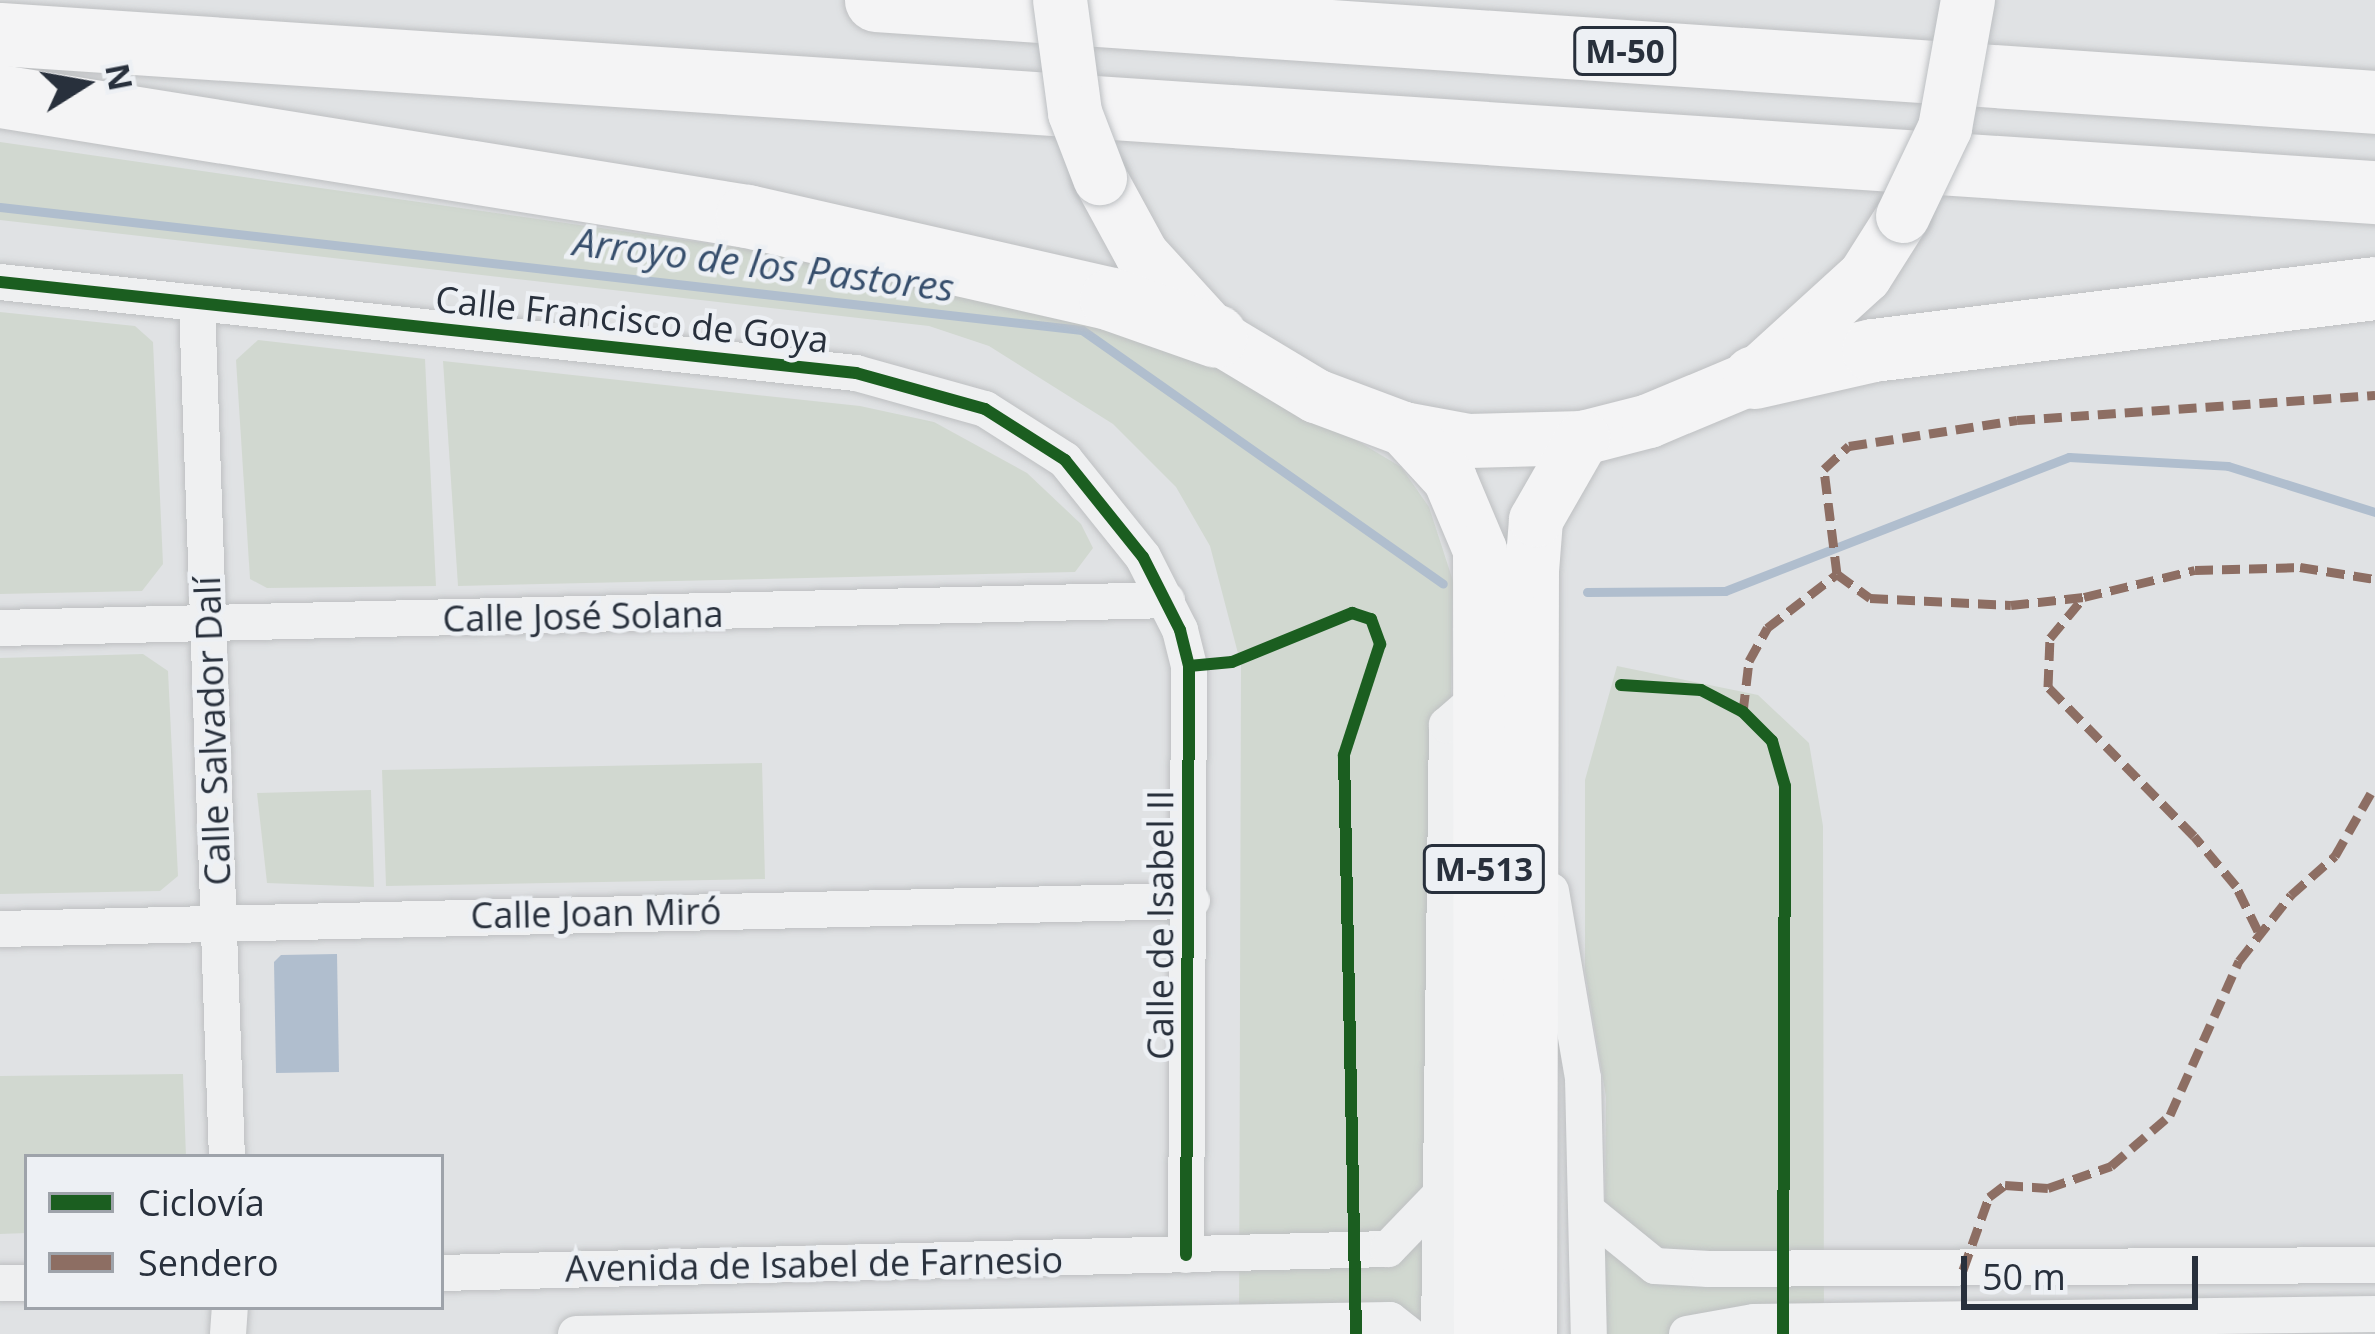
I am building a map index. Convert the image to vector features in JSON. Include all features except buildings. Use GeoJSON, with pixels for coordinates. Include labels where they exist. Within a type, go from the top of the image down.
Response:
{"type":"FeatureCollection","features":[{"type":"Feature","properties":{"kind":"highway","name":"M-50"},"geometry":{"type":"LineString","coordinates":[[876,0],[2375,102]]}},
{"type":"Feature","properties":{"kind":"highway"},"geometry":{"type":"LineString","coordinates":[[0,34],[2375,192]]}},
{"type":"Feature","properties":{"kind":"highway"},"geometry":{"type":"LineString","coordinates":[[0,96],[747,215],[1111,299],[1216,336]]}},
{"type":"Feature","properties":{"kind":"highway"},"geometry":{"type":"LineString","coordinates":[[1754,377],[1873,350],[2375,289]]}},
{"type":"Feature","properties":{"kind":"main road","name":"M-513"},"geometry":{"type":"LineString","coordinates":[[1060,0],[1075,113],[1100,178],[1142,255],[1216,336],[1316,396],[1404,429],[1469,441],[1583,437],[1649,422],[1754,377],[1852,291],[1904,216],[1945,128],[1968,0]]}},
{"type":"Feature","properties":{"kind":"main road","name":"M-513"},"geometry":{"type":"LineString","coordinates":[[1404,429],[1450,479],[1480,550],[1486,692],[1481,1334]]}},
{"type":"Feature","properties":{"kind":"main road","name":"M-513"},"geometry":{"type":"LineString","coordinates":[[1530,1334],[1537,520],[1583,437]]}},
{"type":"Feature","properties":{"kind":"street","name":"Calle Francisco de Goya"},"geometry":{"type":"LineString","coordinates":[[0,282],[916,384],[985,409],[1065,460],[1108,508],[1167,600]]}},
{"type":"Feature","properties":{"kind":"street","name":"Calle Salvador Dalí"},"geometry":{"type":"LineString","coordinates":[[196,304],[227,1154]]}},
{"type":"Feature","properties":{"kind":"street","name":"Calle José Solana"},"geometry":{"type":"LineString","coordinates":[[0,628],[1167,600]]}},
{"type":"Feature","properties":{"kind":"street","name":"Calle de Isabel II"},"geometry":{"type":"LineString","coordinates":[[1167,600],[1189,666],[1192,901],[1186,1255]]}},
{"type":"Feature","properties":{"kind":"street"},"geometry":{"type":"LineString","coordinates":[[1439,1334],[1447,725],[1486,692]]}},
{"type":"Feature","properties":{"kind":"street"},"geometry":{"type":"LineString","coordinates":[[1537,808],[1583,1078],[1592,1215],[1589,1334]]}},
{"type":"Feature","properties":{"kind":"street","name":"Calle Joan Miró"},"geometry":{"type":"LineString","coordinates":[[0,929],[219,920],[1192,901]]}},
{"type":"Feature","properties":{"kind":"street","name":"Avenida de Isabel de Farnesio"},"geometry":{"type":"LineString","coordinates":[[444,1273],[1388,1249],[1438,1198]]}},
{"type":"Feature","properties":{"kind":"street"},"geometry":{"type":"LineString","coordinates":[[1592,1215],[1624,1247],[1673,1267],[2375,1265]]}},
{"type":"Feature","properties":{"kind":"street"},"geometry":{"type":"LineString","coordinates":[[1687,1334],[1773,1321],[2375,1314]]}},
{"type":"Feature","properties":{"kind":"street","name":"Avenida de Isabel de Farnesio"},"geometry":{"type":"LineString","coordinates":[[576,1334],[1194,1328],[1390,1320],[1408,1334]]}},
{"type":"Feature","properties":{"kind":"shaded area"},"geometry":{"type":"Polygon","coordinates":[[[0,142],[761,251],[914,284],[1166,344],[1291,401],[1401,467],[1429,507],[1453,581],[1439,1334],[1239,1334],[1241,665],[1210,546],[1176,487],[1113,424],[989,346],[929,326],[0,220],[0,142]]]}},
{"type":"Feature","properties":{"kind":"shaded area"},"geometry":{"type":"Polygon","coordinates":[[[0,312],[135,326],[153,342],[163,564],[142,591],[0,594],[0,312]]]}},
{"type":"Feature","properties":{"kind":"shaded area"},"geometry":{"type":"Polygon","coordinates":[[[258,340],[425,359],[436,586],[267,588],[250,579],[236,360],[258,340]]]}},
{"type":"Feature","properties":{"kind":"shaded area"},"geometry":{"type":"Polygon","coordinates":[[[443,361],[860,406],[934,422],[1027,473],[1081,524],[1093,548],[1075,572],[458,586],[443,361]]]}},
{"type":"Feature","properties":{"kind":"shaded area"},"geometry":{"type":"Polygon","coordinates":[[[143,654],[168,671],[178,876],[160,891],[0,894],[0,658],[143,654]]]}},
{"type":"Feature","properties":{"kind":"shaded area"},"geometry":{"type":"Polygon","coordinates":[[[1617,666],[1758,695],[1809,743],[1823,826],[1824,1334],[1604,1334],[1606,1097],[1585,971],[1585,780],[1617,666]]]}},
{"type":"Feature","properties":{"kind":"shaded area"},"geometry":{"type":"Polygon","coordinates":[[[762,763],[765,879],[386,886],[382,770],[762,763]]]}},
{"type":"Feature","properties":{"kind":"shaded area"},"geometry":{"type":"Polygon","coordinates":[[[371,790],[374,887],[267,883],[257,793],[371,790]]]}},
{"type":"Feature","properties":{"kind":"shaded area"},"geometry":{"type":"Polygon","coordinates":[[[183,1074],[186,1154],[24,1154],[24,1233],[0,1234],[0,1076],[183,1074]]]}},
{"type":"Feature","properties":{"kind":"water"},"geometry":{"type":"Polygon","coordinates":[[[337,954],[339,1072],[276,1073],[274,962],[281,955],[337,954]]]}},
{"type":"Feature","properties":{"kind":"waterway","name":"Arroyo de los Pastores"},"geometry":{"type":"LineString","coordinates":[[0,207],[1082,330],[1443,584]]}},
{"type":"Feature","properties":{"kind":"waterway","name":"Arroyo de los Pastores"},"geometry":{"type":"LineString","coordinates":[[1587,592],[1725,591],[2069,457],[2228,466],[2375,512]]}},
{"type":"Feature","properties":{"kind":"marked path"},"geometry":{"type":"LineString","coordinates":[[1743,712],[1749,661],[1767,628],[1837,574],[1824,469],[1849,446],[2017,420],[2375,395]]}},
{"type":"Feature","properties":{"kind":"marked path"},"geometry":{"type":"LineString","coordinates":[[2258,931],[2236,886],[2194,836],[2048,687],[2050,638],[2084,597],[2195,570],[2300,567],[2375,579]]}},
{"type":"Feature","properties":{"kind":"marked path"},"geometry":{"type":"LineString","coordinates":[[1837,574],[1870,598],[2011,605],[2084,597]]}},
{"type":"Feature","properties":{"kind":"marked path"},"geometry":{"type":"LineString","coordinates":[[1963,1270],[1989,1197],[2005,1185],[2048,1188],[2111,1166],[2170,1115],[2239,961],[2291,895],[2335,856],[2375,786]]}},
{"type":"Feature","properties":{"kind":"cycle path"},"geometry":{"type":"LineString","coordinates":[[0,282],[856,373],[985,409],[1065,460],[1143,557],[1180,630],[1189,666],[1186,1255]]}},
{"type":"Feature","properties":{"kind":"cycle path"},"geometry":{"type":"LineString","coordinates":[[1189,666],[1232,662],[1352,613],[1371,619],[1380,644],[1344,755],[1356,1334]]}},
{"type":"Feature","properties":{"kind":"cycle path"},"geometry":{"type":"LineString","coordinates":[[1621,685],[1701,690],[1743,712],[1772,741],[1785,786],[1783,1334]]}}]}
